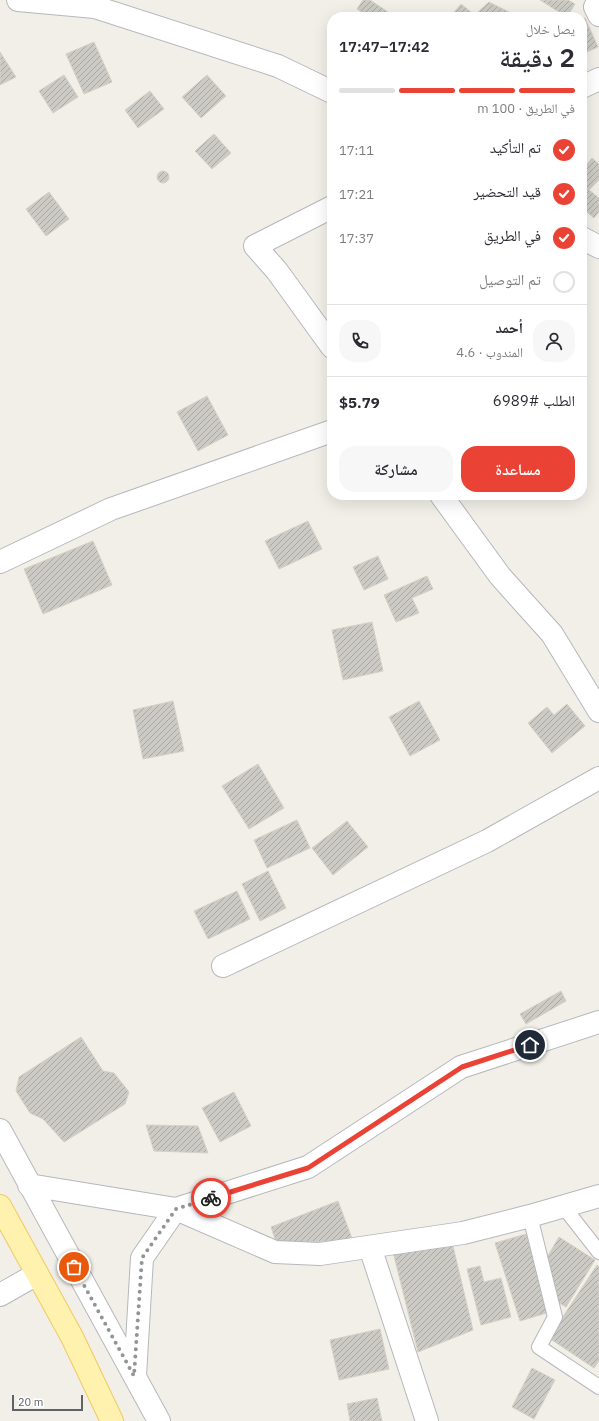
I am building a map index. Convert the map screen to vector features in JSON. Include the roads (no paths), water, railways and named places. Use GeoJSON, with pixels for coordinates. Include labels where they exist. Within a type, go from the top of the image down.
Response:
{"type":"FeatureCollection","features":[{"type":"Feature","properties":{"kind":"main road"},"geometry":{"type":"LineString","coordinates":[[0,1206],[72,1336],[112,1421]]}},
{"type":"Feature","properties":{"kind":"street"},"geometry":{"type":"LineString","coordinates":[[18,0],[95,6],[278,66],[327,90]]}},
{"type":"Feature","properties":{"kind":"street"},"geometry":{"type":"LineString","coordinates":[[599,0],[595,7],[599,15]]}},
{"type":"Feature","properties":{"kind":"street"},"geometry":{"type":"LineString","coordinates":[[587,85],[599,79]]}},
{"type":"Feature","properties":{"kind":"street"},"geometry":{"type":"LineString","coordinates":[[327,210],[255,246],[277,271],[327,339]]}},
{"type":"Feature","properties":{"kind":"street"},"geometry":{"type":"LineString","coordinates":[[587,241],[599,247]]}},
{"type":"Feature","properties":{"kind":"street"},"geometry":{"type":"LineString","coordinates":[[0,562],[111,508],[327,433]]}},
{"type":"Feature","properties":{"kind":"street"},"geometry":{"type":"LineString","coordinates":[[445,500],[500,576],[552,634],[599,711]]}},
{"type":"Feature","properties":{"kind":"street"},"geometry":{"type":"LineString","coordinates":[[223,966],[488,841],[599,778]]}},
{"type":"Feature","properties":{"kind":"street"},"geometry":{"type":"LineString","coordinates":[[134,1376],[142,1258],[176,1209],[308,1168],[462,1067],[599,1022]]}},
{"type":"Feature","properties":{"kind":"street"},"geometry":{"type":"LineString","coordinates":[[0,1130],[159,1421]]}},
{"type":"Feature","properties":{"kind":"street"},"geometry":{"type":"LineString","coordinates":[[29,1185],[176,1209],[275,1252],[320,1254],[463,1233],[599,1196]]}},
{"type":"Feature","properties":{"kind":"street"},"geometry":{"type":"LineString","coordinates":[[370,1247],[427,1421]]}},
{"type":"Feature","properties":{"kind":"street"},"geometry":{"type":"LineString","coordinates":[[0,1295],[37,1274]]}},
{"type":"Feature","properties":{"kind":"lane"},"geometry":{"type":"LineString","coordinates":[[563,1206],[599,1252]]}},
{"type":"Feature","properties":{"kind":"lane"},"geometry":{"type":"LineString","coordinates":[[530,1216],[554,1316],[539,1347],[599,1387]]}}]}
